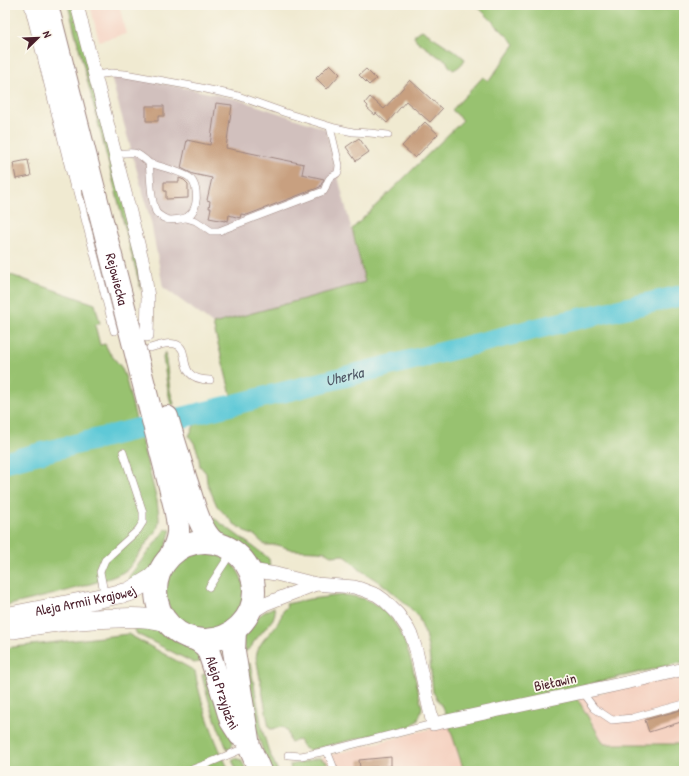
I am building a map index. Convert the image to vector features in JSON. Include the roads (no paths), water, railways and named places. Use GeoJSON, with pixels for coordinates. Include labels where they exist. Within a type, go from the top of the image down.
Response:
{"type":"FeatureCollection","features":[{"type":"Feature","properties":{"kind":"highway","name":"Rejowiecka"},"geometry":{"type":"LineString","coordinates":[[47,5],[84,182],[158,409],[165,436],[198,518],[208,536],[231,552]]}},
{"type":"Feature","properties":{"kind":"highway","name":"Rejowiecka"},"geometry":{"type":"LineString","coordinates":[[61,5],[148,341],[158,409]]}},
{"type":"Feature","properties":{"kind":"highway","name":"Rejowiecka"},"geometry":{"type":"LineString","coordinates":[[165,436],[170,487],[178,523],[176,543],[166,562]]}},
{"type":"Feature","properties":{"kind":"highway"},"geometry":{"type":"LineString","coordinates":[[205,541],[231,552],[252,574],[254,584],[252,605],[242,622],[224,637],[217,639],[197,640],[180,634],[166,622],[159,608],[155,592],[156,581],[166,562],[178,549],[191,543],[205,541]]}},
{"type":"Feature","properties":{"kind":"highway","name":"Aleja Przyjaźni"},"geometry":{"type":"LineString","coordinates":[[242,622],[234,651],[249,746]]}},
{"type":"Feature","properties":{"kind":"highway","name":"Aleja Przyjaźni"},"geometry":{"type":"LineString","coordinates":[[197,640],[208,650],[231,721],[249,746],[260,771]]}},
{"type":"Feature","properties":{"kind":"main road","name":"Aleja Armii Krajowej"},"geometry":{"type":"LineString","coordinates":[[5,617],[122,594],[135,589],[152,578],[166,562]]}},
{"type":"Feature","properties":{"kind":"main road","name":"Aleja Armii Krajowej"},"geometry":{"type":"LineString","coordinates":[[5,630],[39,624],[103,618],[138,617],[159,619],[166,622]]}},
{"type":"Feature","properties":{"kind":"street"},"geometry":{"type":"LineString","coordinates":[[31,5],[84,182]]}},
{"type":"Feature","properties":{"kind":"street"},"geometry":{"type":"LineString","coordinates":[[78,5],[144,267],[148,298],[148,341]]}},
{"type":"Feature","properties":{"kind":"street"},"geometry":{"type":"LineString","coordinates":[[231,552],[257,571],[316,584],[354,587],[369,591],[384,600],[398,614],[408,629],[414,644],[433,724]]}},
{"type":"Feature","properties":{"kind":"street"},"geometry":{"type":"LineString","coordinates":[[242,622],[265,604],[316,584]]}},
{"type":"Feature","properties":{"kind":"street","name":"Bieławin"},"geometry":{"type":"LineString","coordinates":[[433,724],[684,669]]}},
{"type":"Feature","properties":{"kind":"lane"},"geometry":{"type":"LineString","coordinates":[[95,75],[111,73],[125,74],[200,88],[238,96],[330,127],[353,132],[388,135]]}},
{"type":"Feature","properties":{"kind":"lane"},"geometry":{"type":"LineString","coordinates":[[149,163],[151,188],[156,212],[166,219],[186,218],[196,221],[211,231],[219,231],[324,191],[330,178],[336,175],[339,171],[339,165],[330,127]]}},
{"type":"Feature","properties":{"kind":"lane"},"geometry":{"type":"LineString","coordinates":[[115,154],[133,152],[140,154],[149,163],[189,177],[194,184],[196,194],[192,212],[186,218]]}},
{"type":"Feature","properties":{"kind":"lane"},"geometry":{"type":"LineString","coordinates":[[84,182],[114,331]]}},
{"type":"Feature","properties":{"kind":"lane"},"geometry":{"type":"LineString","coordinates":[[148,341],[175,344],[180,347],[188,371],[192,376],[202,380],[210,380]]}},
{"type":"Feature","properties":{"kind":"lane"},"geometry":{"type":"LineString","coordinates":[[105,597],[100,572],[105,560],[138,530],[143,522],[143,512],[123,452]]}},
{"type":"Feature","properties":{"kind":"lane"},"geometry":{"type":"LineString","coordinates":[[209,588],[231,552]]}},
{"type":"Feature","properties":{"kind":"lane"},"geometry":{"type":"LineString","coordinates":[[582,692],[594,708],[612,720],[632,718],[684,704]]}},
{"type":"Feature","properties":{"kind":"lane","name":"Bieławin"},"geometry":{"type":"LineString","coordinates":[[288,755],[301,756],[327,751],[433,724]]}},
{"type":"Feature","properties":{"kind":"lane"},"geometry":{"type":"LineString","coordinates":[[187,771],[209,764],[249,746]]}},
{"type":"Feature","properties":{"kind":"lane"},"geometry":{"type":"LineString","coordinates":[[327,751],[336,771]]}},
{"type":"Feature","properties":{"kind":"waterway","name":"Uherka"},"geometry":{"type":"LineString","coordinates":[[5,462],[551,325],[684,295]]}}]}
